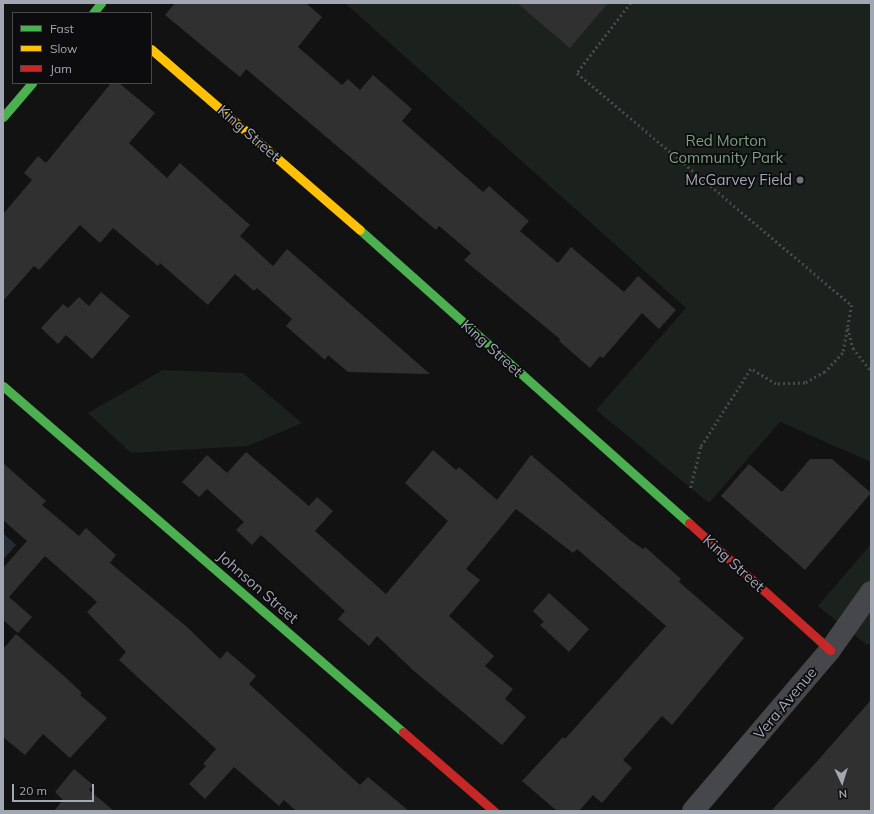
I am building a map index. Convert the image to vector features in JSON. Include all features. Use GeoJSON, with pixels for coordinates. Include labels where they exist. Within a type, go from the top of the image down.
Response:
{"type":"FeatureCollection","features":[{"type":"Feature","properties":{"kind":"street","name":"King Street"},"geometry":{"type":"LineString","coordinates":[[152,50],[297,173],[830,650]]}},
{"type":"Feature","properties":{"kind":"street"},"geometry":{"type":"LineString","coordinates":[[3,117],[31,84]]}},
{"type":"Feature","properties":{"kind":"street","name":"Johnson Street"},"geometry":{"type":"LineString","coordinates":[[3,386],[494,811]]}},
{"type":"Feature","properties":{"kind":"street","name":"Vera Avenue"},"geometry":{"type":"LineString","coordinates":[[693,811],[830,650],[871,592]]}},
{"type":"Feature","properties":{"kind":"path"},"geometry":{"type":"LineString","coordinates":[[631,3],[577,73],[852,305],[843,353],[825,372],[805,383],[776,384],[750,369],[700,447],[683,518]]}},
{"type":"Feature","properties":{"kind":"path"},"geometry":{"type":"LineString","coordinates":[[847,327],[853,348],[871,371]]}},
{"type":"Feature","properties":{"kind":"green space","name":"Red Morton Community Park"},"geometry":{"type":"Polygon","coordinates":[[[345,3],[871,3],[871,462],[780,422],[709,503],[596,410],[686,308],[345,3]]]}},
{"type":"Feature","properties":{"kind":"green space"},"geometry":{"type":"Polygon","coordinates":[[[163,370],[243,373],[302,423],[248,446],[131,453],[88,413],[163,370]]]}},
{"type":"Feature","properties":{"kind":"green space"},"geometry":{"type":"Polygon","coordinates":[[[871,544],[871,643],[867,645],[818,606],[871,544]]]}},
{"type":"Feature","properties":{"kind":"shaded area"},"geometry":{"type":"Polygon","coordinates":[[[3,533],[16,545],[3,560],[3,533]]]}},
{"type":"Feature","properties":{"kind":"building"},"geometry":{"type":"Polygon","coordinates":[[[175,3],[306,3],[322,17],[298,47],[342,85],[348,79],[360,90],[373,75],[412,109],[402,121],[483,192],[489,186],[529,221],[520,231],[558,263],[571,247],[624,292],[638,276],[676,310],[659,329],[642,313],[603,358],[600,356],[590,368],[559,341],[560,339],[464,260],[471,253],[439,226],[436,230],[246,69],[240,77],[165,15],[175,3]]]}},
{"type":"Feature","properties":{"kind":"building"},"geometry":{"type":"Polygon","coordinates":[[[517,3],[608,3],[570,48],[517,3]]]}},
{"type":"Feature","properties":{"kind":"building"},"geometry":{"type":"Polygon","coordinates":[[[110,84],[120,84],[155,113],[129,143],[167,178],[180,163],[250,225],[240,236],[273,266],[287,249],[430,374],[348,372],[328,355],[325,360],[286,326],[292,319],[257,288],[254,291],[235,274],[208,305],[160,263],[158,266],[113,228],[100,243],[80,225],[39,270],[34,266],[3,301],[3,214],[32,180],[24,173],[38,156],[46,163],[110,84]]]}},
{"type":"Feature","properties":{"kind":"building"},"geometry":{"type":"Polygon","coordinates":[[[101,292],[130,316],[92,359],[66,335],[58,344],[41,328],[63,304],[68,308],[79,297],[89,306],[101,292]]]}},
{"type":"Feature","properties":{"kind":"building"},"geometry":{"type":"Polygon","coordinates":[[[433,450],[456,470],[459,467],[497,500],[531,455],[630,540],[643,549],[645,547],[681,579],[679,582],[744,638],[672,725],[662,716],[623,760],[632,768],[602,803],[593,795],[579,811],[557,811],[522,781],[563,737],[565,739],[666,626],[577,549],[573,553],[516,509],[466,569],[480,580],[449,616],[494,656],[485,666],[513,689],[505,699],[526,717],[502,745],[414,671],[377,636],[369,646],[338,619],[345,611],[261,535],[252,545],[236,530],[244,522],[207,489],[199,497],[182,482],[207,455],[227,473],[246,452],[309,506],[317,497],[333,511],[315,531],[386,594],[448,521],[405,483],[433,450]]]}},
{"type":"Feature","properties":{"kind":"building"},"geometry":{"type":"Polygon","coordinates":[[[810,459],[832,459],[871,493],[805,570],[721,496],[749,464],[782,492],[810,459]]]}},
{"type":"Feature","properties":{"kind":"building"},"geometry":{"type":"Polygon","coordinates":[[[3,463],[46,501],[42,505],[79,536],[86,528],[116,555],[110,563],[187,627],[220,659],[227,651],[256,676],[249,684],[360,785],[368,777],[409,811],[296,811],[284,800],[279,806],[234,767],[205,799],[189,784],[206,766],[203,764],[216,749],[119,660],[126,652],[87,612],[97,602],[45,556],[9,597],[32,617],[18,633],[3,620],[3,568],[27,541],[3,520],[3,463]]]}},
{"type":"Feature","properties":{"kind":"building"},"geometry":{"type":"Polygon","coordinates":[[[549,593],[589,629],[569,652],[540,625],[544,622],[533,611],[549,593]]]}},
{"type":"Feature","properties":{"kind":"building"},"geometry":{"type":"Polygon","coordinates":[[[16,634],[63,675],[82,693],[80,695],[107,718],[70,758],[43,734],[25,755],[3,737],[3,649],[16,634]]]}},
{"type":"Feature","properties":{"kind":"building"},"geometry":{"type":"Polygon","coordinates":[[[871,700],[871,811],[771,811],[812,767],[871,700]]]}},
{"type":"Feature","properties":{"kind":"building"},"geometry":{"type":"Polygon","coordinates":[[[74,769],[93,785],[89,790],[114,811],[54,811],[63,800],[55,792],[74,769]]]}},
{"type":"Feature","properties":{"kind":"traffic: fast"},"geometry":{"type":"LineString","coordinates":[[94,12],[101,3]]}},
{"type":"Feature","properties":{"kind":"traffic: fast"},"geometry":{"type":"LineString","coordinates":[[3,117],[31,84]]}},
{"type":"Feature","properties":{"kind":"traffic: fast"},"geometry":{"type":"LineString","coordinates":[[360,230],[689,523]]}},
{"type":"Feature","properties":{"kind":"traffic: fast"},"geometry":{"type":"LineString","coordinates":[[3,386],[403,732]]}},
{"type":"Feature","properties":{"kind":"traffic: slow"},"geometry":{"type":"LineString","coordinates":[[152,50],[360,230]]}},
{"type":"Feature","properties":{"kind":"traffic: jam"},"geometry":{"type":"LineString","coordinates":[[689,523],[830,650]]}},
{"type":"Feature","properties":{"kind":"traffic: jam"},"geometry":{"type":"LineString","coordinates":[[403,732],[494,811]]}},
{"type":"Feature","properties":{"kind":"place","name":"McGarvey Field"},"geometry":{"type":"Point","coordinates":[800,180]}}]}
